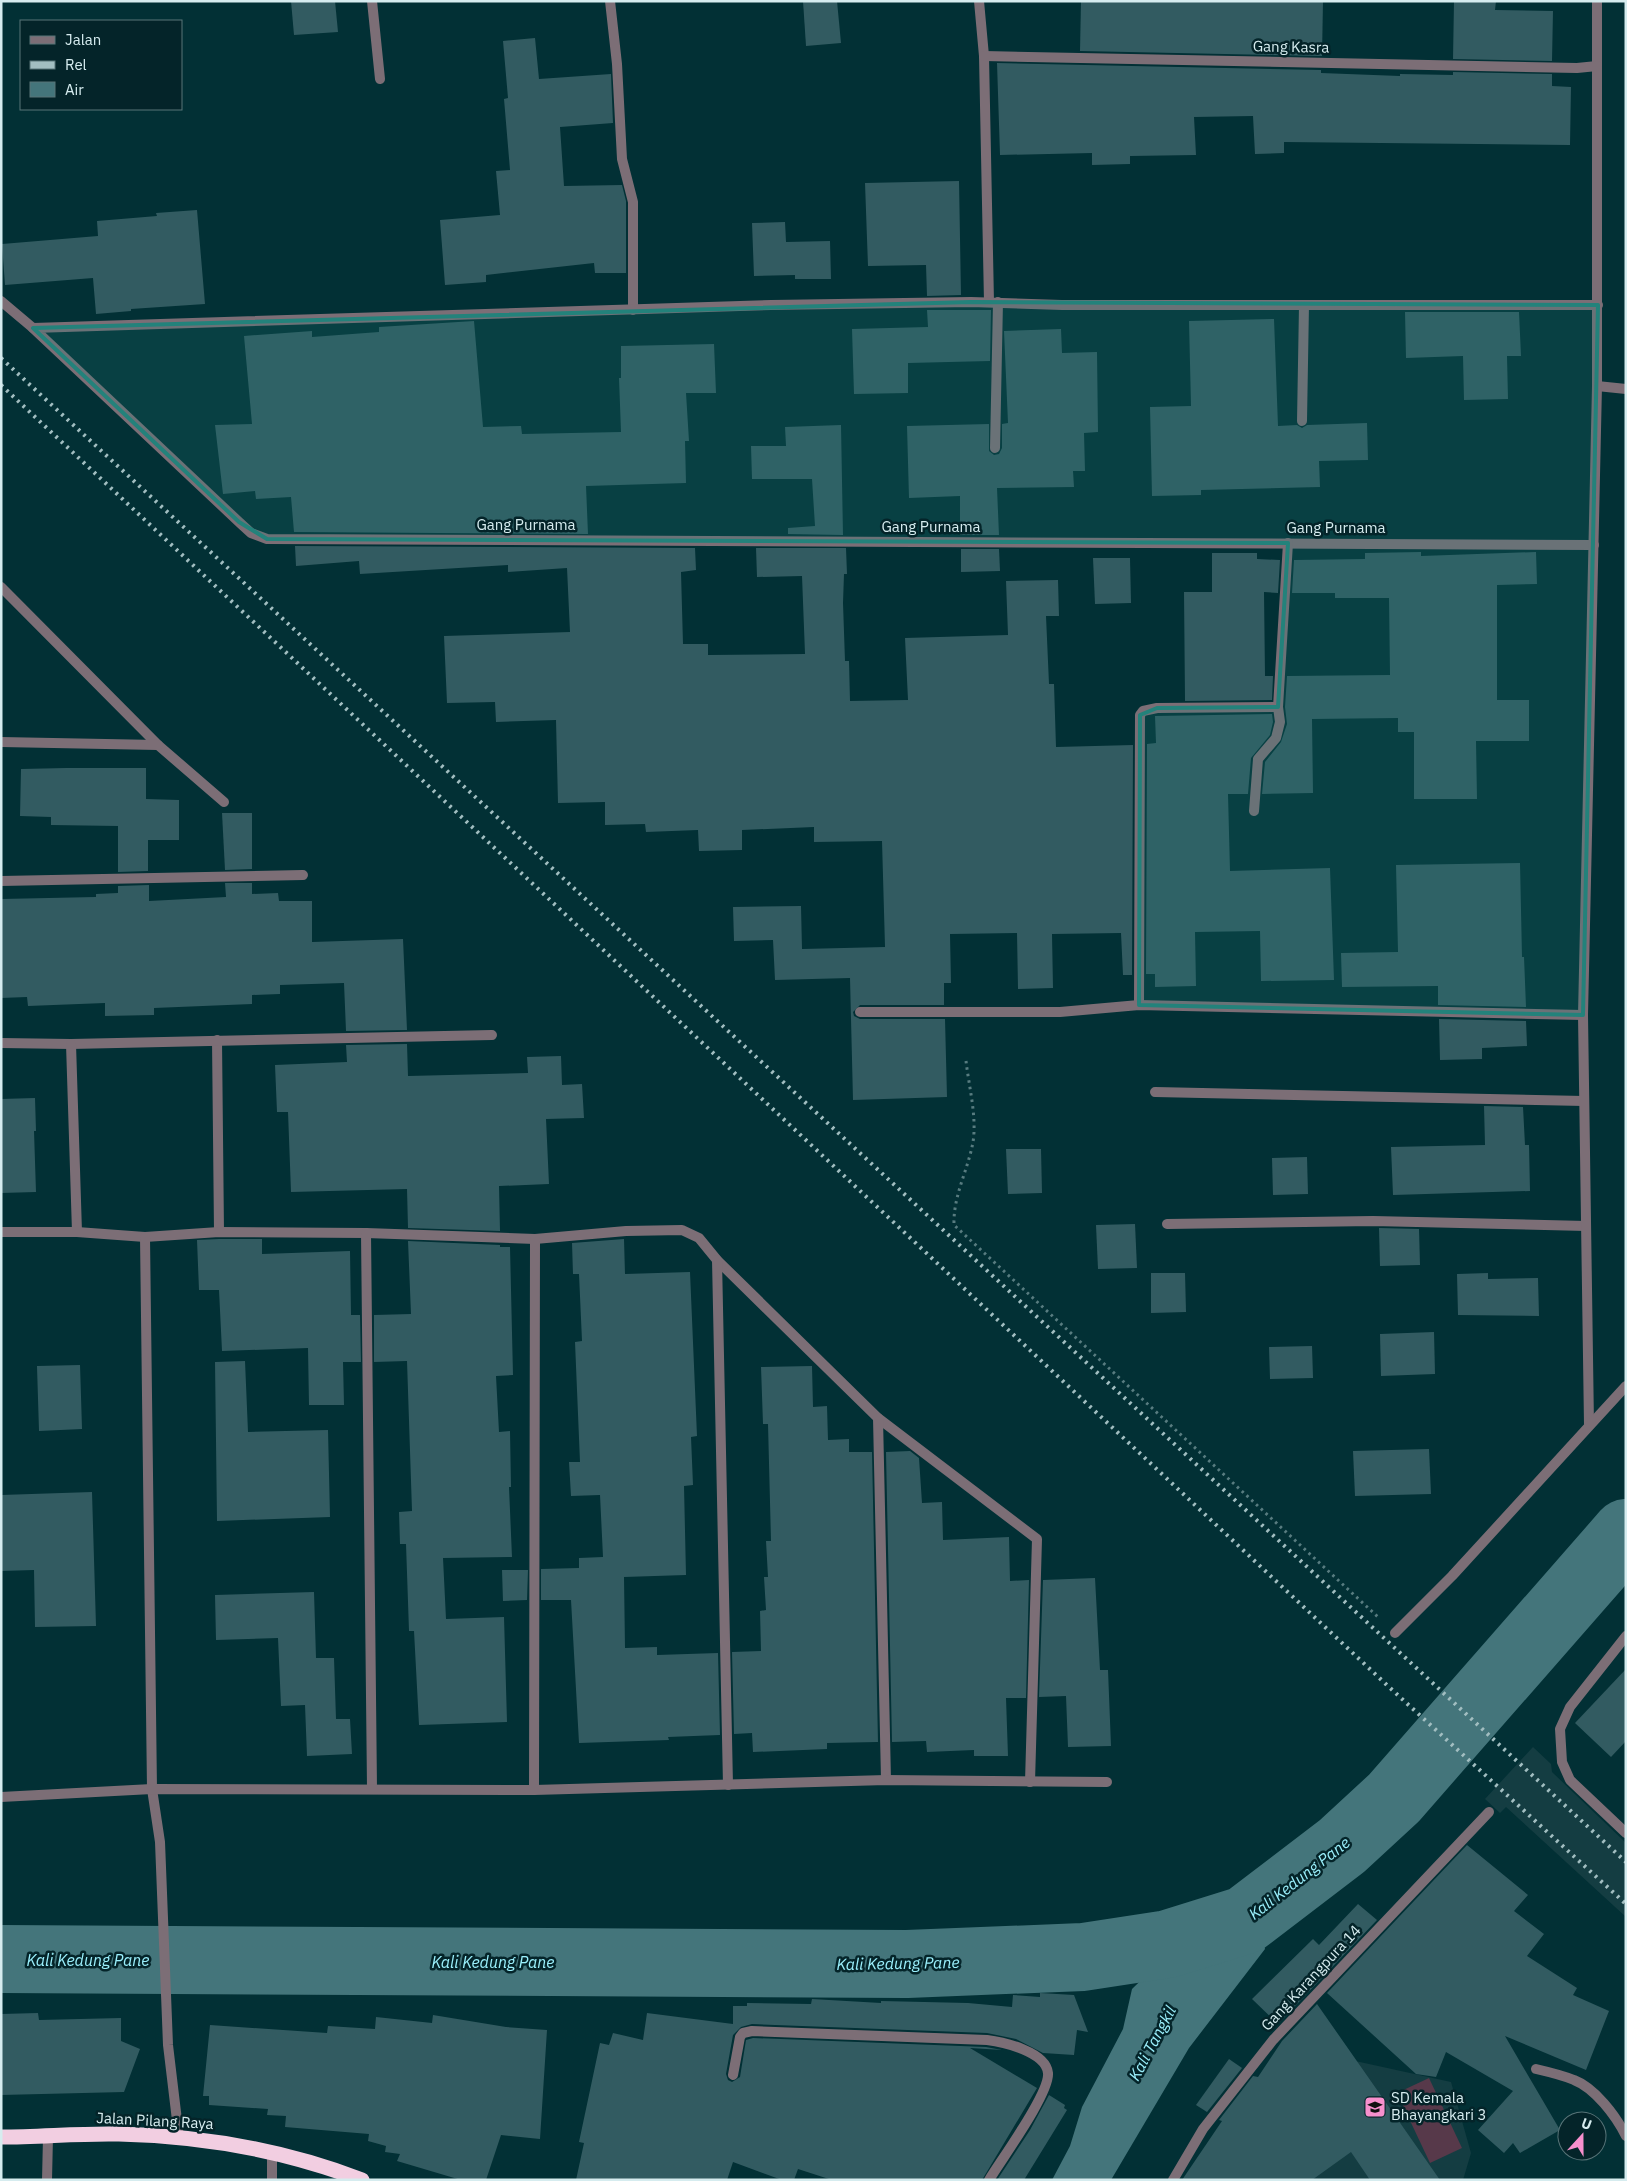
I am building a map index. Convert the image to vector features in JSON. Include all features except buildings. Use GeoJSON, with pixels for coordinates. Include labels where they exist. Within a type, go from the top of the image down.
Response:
{"type":"FeatureCollection","features":[{"type":"Feature","properties":{"kind":"highway","name":"Jalan Pilang Raya"},"geometry":{"type":"LineString","coordinates":[[1,2137],[118,2134],[179,2137],[225,2143],[272,2153],[362,2180]]}},
{"type":"Feature","properties":{"kind":"street"},"geometry":{"type":"LineString","coordinates":[[372,1],[380,79]]}},
{"type":"Feature","properties":{"kind":"street"},"geometry":{"type":"LineString","coordinates":[[610,1],[617,64],[622,159],[633,202],[633,310]]}},
{"type":"Feature","properties":{"kind":"street"},"geometry":{"type":"LineString","coordinates":[[979,1],[984,56],[993,302],[995,448]]}},
{"type":"Feature","properties":{"kind":"street"},"geometry":{"type":"LineString","coordinates":[[1589,1425],[1584,1015],[1598,386],[1597,1]]}},
{"type":"Feature","properties":{"kind":"street","name":"Gang Kasra"},"geometry":{"type":"LineString","coordinates":[[984,56],[1567,68],[1597,66]]}},
{"type":"Feature","properties":{"kind":"street"},"geometry":{"type":"LineString","coordinates":[[1,301],[33,328],[633,310],[993,302],[1062,305],[1598,305]]}},
{"type":"Feature","properties":{"kind":"street"},"geometry":{"type":"LineString","coordinates":[[1302,421],[1304,305]]}},
{"type":"Feature","properties":{"kind":"street","name":"Gang Purnama"},"geometry":{"type":"LineString","coordinates":[[33,328],[251,533],[267,539],[1594,545]]}},
{"type":"Feature","properties":{"kind":"street"},"geometry":{"type":"LineString","coordinates":[[1598,386],[1626,389]]}},
{"type":"Feature","properties":{"kind":"street"},"geometry":{"type":"LineString","coordinates":[[1254,811],[1256,767],[1262,752],[1276,738],[1280,722],[1278,707],[1288,543]]}},
{"type":"Feature","properties":{"kind":"street"},"geometry":{"type":"LineString","coordinates":[[1,587],[158,745],[224,802]]}},
{"type":"Feature","properties":{"kind":"street"},"geometry":{"type":"LineString","coordinates":[[1139,1005],[1138,876],[1141,712],[1157,708],[1278,707]]}},
{"type":"Feature","properties":{"kind":"street"},"geometry":{"type":"LineString","coordinates":[[1,742],[158,745]]}},
{"type":"Feature","properties":{"kind":"street"},"geometry":{"type":"LineString","coordinates":[[1,881],[303,875]]}},
{"type":"Feature","properties":{"kind":"street"},"geometry":{"type":"LineString","coordinates":[[860,1012],[1060,1012],[1139,1005],[1584,1015]]}},
{"type":"Feature","properties":{"kind":"street"},"geometry":{"type":"LineString","coordinates":[[1,1043],[71,1044],[492,1035]]}},
{"type":"Feature","properties":{"kind":"street"},"geometry":{"type":"LineString","coordinates":[[217,1040],[219,1232]]}},
{"type":"Feature","properties":{"kind":"street"},"geometry":{"type":"LineString","coordinates":[[71,1044],[77,1232]]}},
{"type":"Feature","properties":{"kind":"street"},"geometry":{"type":"LineString","coordinates":[[1156,1092],[1584,1101]]}},
{"type":"Feature","properties":{"kind":"street"},"geometry":{"type":"LineString","coordinates":[[1168,1224],[1373,1220],[1586,1226]]}},
{"type":"Feature","properties":{"kind":"street"},"geometry":{"type":"LineString","coordinates":[[1,1232],[77,1232],[145,1237],[219,1232],[366,1233],[535,1239],[626,1231],[682,1230],[699,1238],[717,1260],[878,1418],[1037,1539],[1030,1782]]}},
{"type":"Feature","properties":{"kind":"street"},"geometry":{"type":"LineString","coordinates":[[366,1233],[372,1789]]}},
{"type":"Feature","properties":{"kind":"street"},"geometry":{"type":"LineString","coordinates":[[145,1237],[152,1789],[160,1842],[168,2044],[179,2137]]}},
{"type":"Feature","properties":{"kind":"street"},"geometry":{"type":"LineString","coordinates":[[534,1790],[535,1239]]}},
{"type":"Feature","properties":{"kind":"street"},"geometry":{"type":"LineString","coordinates":[[717,1260],[728,1785]]}},
{"type":"Feature","properties":{"kind":"street"},"geometry":{"type":"LineString","coordinates":[[1395,1633],[1452,1576],[1626,1386]]}},
{"type":"Feature","properties":{"kind":"street"},"geometry":{"type":"LineString","coordinates":[[878,1418],[886,1780]]}},
{"type":"Feature","properties":{"kind":"street"},"geometry":{"type":"LineString","coordinates":[[1626,1636],[1570,1707],[1563,1719],[1560,1741],[1562,1762],[1570,1780],[1626,1833]]}},
{"type":"Feature","properties":{"kind":"street"},"geometry":{"type":"LineString","coordinates":[[1,1797],[152,1789],[534,1790],[886,1780],[1107,1782]]}},
{"type":"Feature","properties":{"kind":"street","name":"Gang Karangpura 14"},"geometry":{"type":"LineString","coordinates":[[1173,2180],[1202,2129],[1273,2040],[1489,1812]]}},
{"type":"Feature","properties":{"kind":"street"},"geometry":{"type":"LineString","coordinates":[[733,2075],[740,2037],[743,2033],[752,2031],[987,2040],[1019,2047],[1044,2064],[1048,2072],[1047,2084],[989,2180]]}},
{"type":"Feature","properties":{"kind":"street"},"geometry":{"type":"LineString","coordinates":[[1536,2069],[1576,2080],[1604,2103],[1618,2120],[1626,2136]]}},
{"type":"Feature","properties":{"kind":"street"},"geometry":{"type":"LineString","coordinates":[[47,2180],[48,2137]]}},
{"type":"Feature","properties":{"kind":"street"},"geometry":{"type":"LineString","coordinates":[[272,2153],[272,2180]]}},
{"type":"Feature","properties":{"kind":"path"},"geometry":{"type":"LineString","coordinates":[[966,1061],[974,1130],[972,1149],[955,1207],[954,1225],[1395,1633]]}},
{"type":"Feature","properties":{"kind":"highlighted area"},"geometry":{"type":"Polygon","coordinates":[[[971,302],[1598,305],[1583,1015],[1139,1005],[1140,715],[1157,708],[1278,707],[1288,543],[267,539],[239,522],[33,328],[971,302]]]}},
{"type":"Feature","properties":{"kind":"shaded area"},"geometry":{"type":"Polygon","coordinates":[[[1533,1747],[1551,1764],[1552,1772],[1626,1843],[1626,1917],[1506,1807],[1500,1813],[1485,1799],[1533,1747]]]}},
{"type":"Feature","properties":{"kind":"shaded area","name":"SD Kemala Bhayangkari 3"},"geometry":{"type":"Polygon","coordinates":[[[1328,2055],[1451,2082],[1471,2153],[1463,2180],[1244,2180],[1328,2055]]]}},
{"type":"Feature","properties":{"kind":"shaded area"},"geometry":{"type":"Polygon","coordinates":[[[1429,2078],[1462,2148],[1430,2163],[1397,2093],[1429,2078]]]}},
{"type":"Feature","properties":{"kind":"water","name":"Kali Tangkil"},"geometry":{"type":"Polygon","coordinates":[[[1253,1899],[1265,1949],[1189,2048],[1111,2180],[1052,2180],[1070,2146],[1082,2107],[1123,2029],[1132,1989],[1205,1918],[1253,1899]]]}},
{"type":"Feature","properties":{"kind":"waterway","name":"Kali Kedung Pane"},"geometry":{"type":"LineString","coordinates":[[1,1959],[907,1964],[1083,1957],[1168,1944],[1245,1920],[1342,1846],[1394,1798],[1626,1533]]}},
{"type":"Feature","properties":{"kind":"railway"},"geometry":{"type":"LineString","coordinates":[[1,358],[1626,1862]]}},
{"type":"Feature","properties":{"kind":"railway"},"geometry":{"type":"LineString","coordinates":[[1,385],[1389,1687],[1626,1904]]}},
{"type":"Feature","properties":{"kind":"place","name":"SD Kemala Bhayangkari 3"},"geometry":{"type":"Point","coordinates":[1375,2107]}}]}
